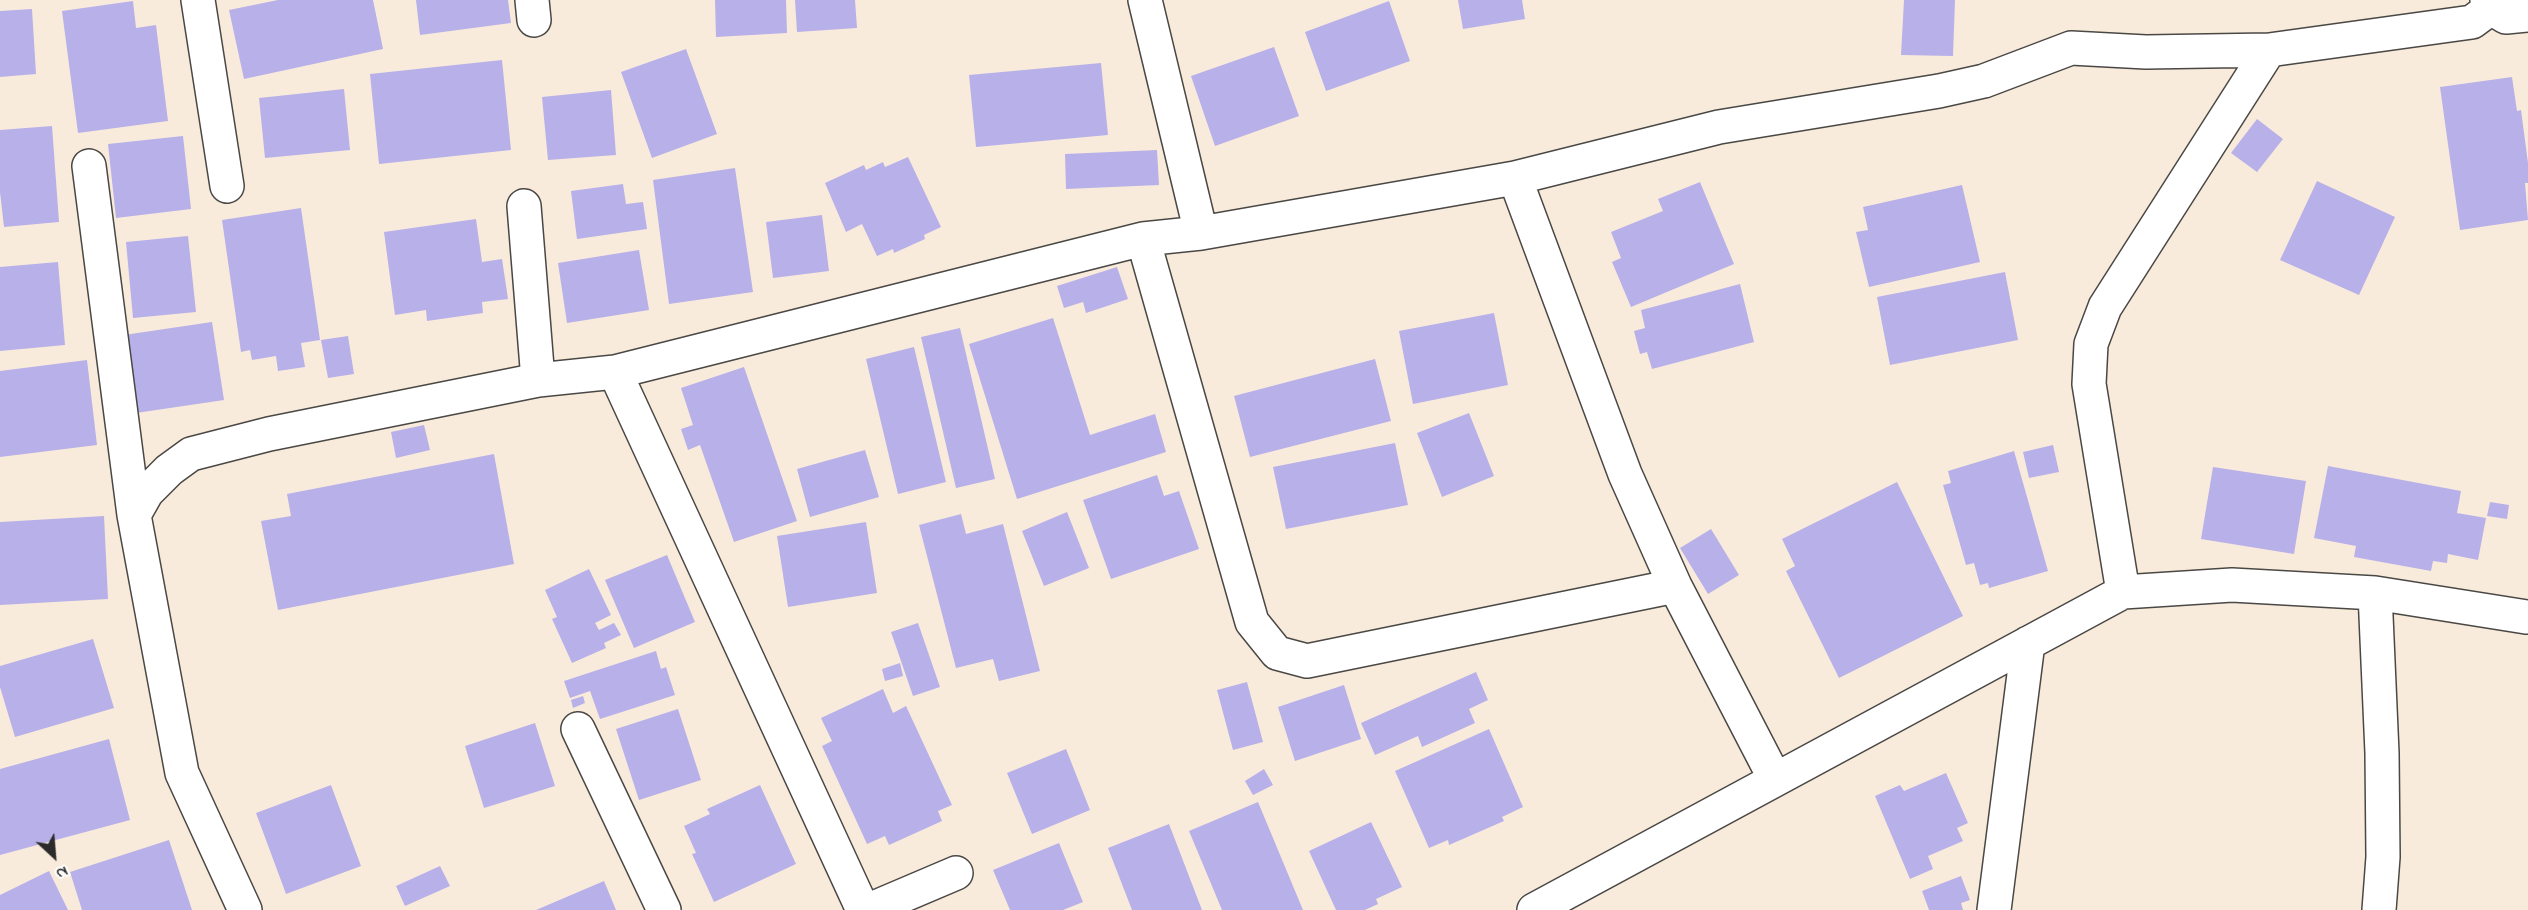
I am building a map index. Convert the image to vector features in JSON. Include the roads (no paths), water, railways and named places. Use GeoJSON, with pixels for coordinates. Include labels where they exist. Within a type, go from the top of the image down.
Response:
{"type":"FeatureCollection","features":[{"type":"Feature","properties":{"kind":"street"},"geometry":{"type":"LineString","coordinates":[[198,0],[227,186]]}},
{"type":"Feature","properties":{"kind":"street"},"geometry":{"type":"LineString","coordinates":[[1145,0],[1202,233]]}},
{"type":"Feature","properties":{"kind":"street"},"geometry":{"type":"LineString","coordinates":[[134,515],[147,492],[169,470],[191,454],[268,434],[538,380],[615,372],[1143,239],[1202,233],[1515,178],[1719,127],[1939,91],[1983,81],[2072,48],[2146,52],[2269,50],[2472,22],[2489,4],[2506,17],[2528,15]]}},
{"type":"Feature","properties":{"kind":"street"},"geometry":{"type":"LineString","coordinates":[[2123,592],[2089,384],[2091,344],[2105,307],[2269,50]]}},
{"type":"Feature","properties":{"kind":"street"},"geometry":{"type":"LineString","coordinates":[[89,166],[134,515],[182,773],[245,910]]}},
{"type":"Feature","properties":{"kind":"street"},"geometry":{"type":"LineString","coordinates":[[1515,178],[1625,474],[1675,586],[1775,779]]}},
{"type":"Feature","properties":{"kind":"street"},"geometry":{"type":"LineString","coordinates":[[524,206],[538,380]]}},
{"type":"Feature","properties":{"kind":"street"},"geometry":{"type":"LineString","coordinates":[[1143,239],[1252,622],[1278,652],[1307,661],[1675,586]]}},
{"type":"Feature","properties":{"kind":"street"},"geometry":{"type":"LineString","coordinates":[[615,372],[863,910]]}},
{"type":"Feature","properties":{"kind":"street"},"geometry":{"type":"LineString","coordinates":[[1534,910],[2123,592],[2232,585],[2374,593],[2527,609]]}},
{"type":"Feature","properties":{"kind":"street"},"geometry":{"type":"LineString","coordinates":[[2374,593],[2382,753],[2383,857],[2379,910]]}},
{"type":"Feature","properties":{"kind":"street"},"geometry":{"type":"LineString","coordinates":[[1994,910],[2028,642]]}},
{"type":"Feature","properties":{"kind":"street"},"geometry":{"type":"LineString","coordinates":[[578,729],[664,910]]}},
{"type":"Feature","properties":{"kind":"street"},"geometry":{"type":"LineString","coordinates":[[869,910],[956,873]]}}]}
